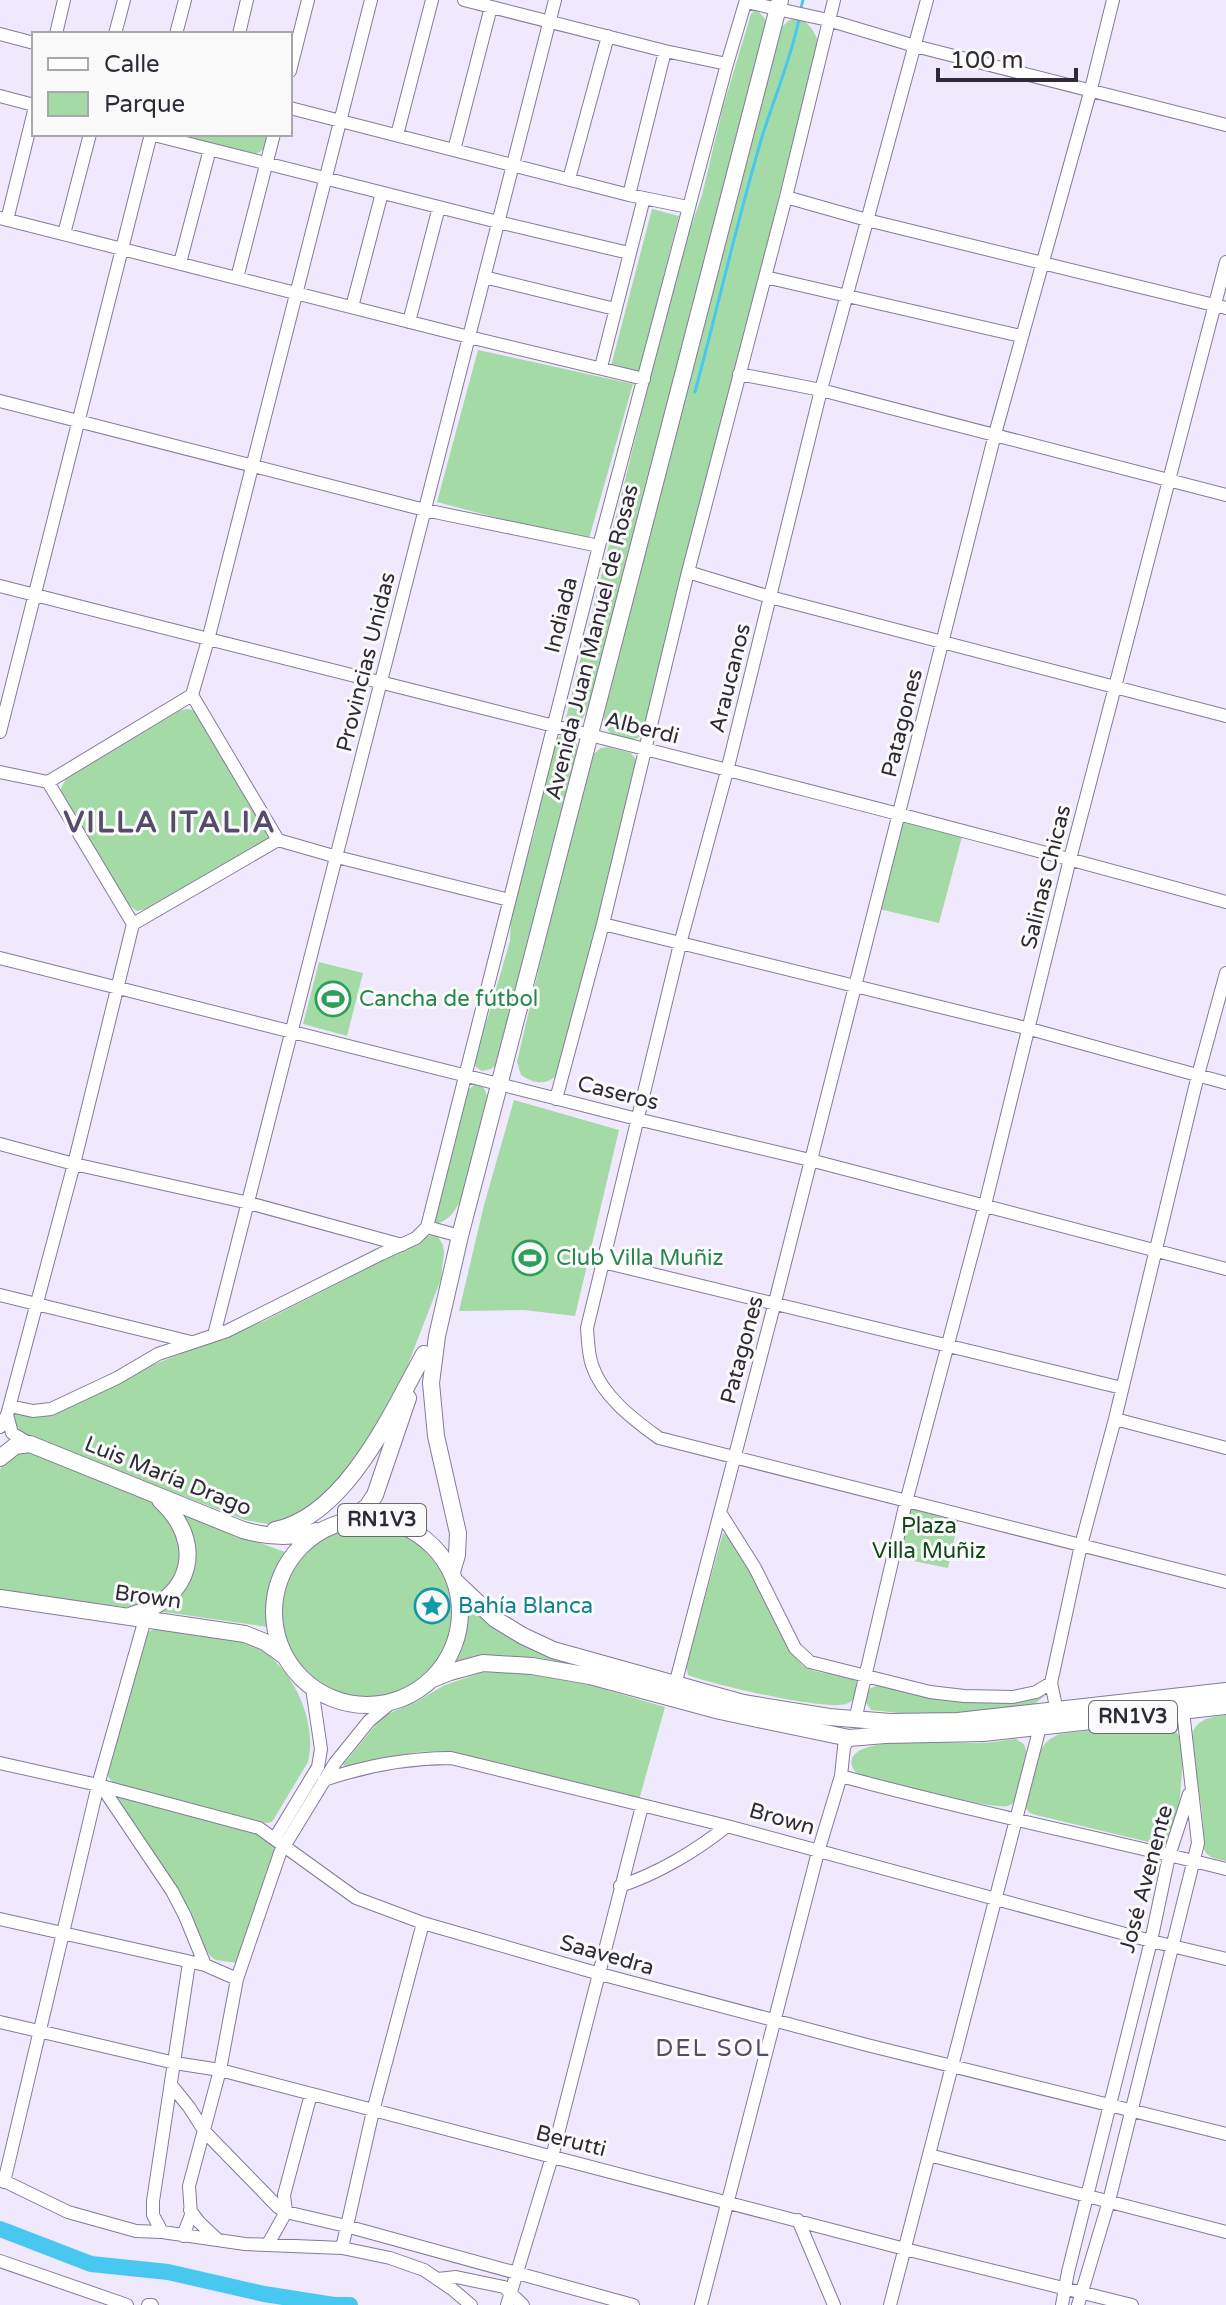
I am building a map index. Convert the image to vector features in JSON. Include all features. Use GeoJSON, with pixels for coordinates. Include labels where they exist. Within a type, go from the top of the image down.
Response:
{"type":"FeatureCollection","features":[{"type":"Feature","properties":{"kind":"main road","name":"Avenida Juan Manuel de Rosas"},"geometry":{"type":"LineString","coordinates":[[454,1577],[458,1533],[431,1400],[434,1351],[460,1236],[779,4]]}},
{"type":"Feature","properties":{"kind":"main road","name":"Avenida Juan Manuel de Rosas"},"geometry":{"type":"LineString","coordinates":[[345,1521],[362,1512],[375,1495],[446,1295]]}},
{"type":"Feature","properties":{"kind":"main road"},"geometry":{"type":"LineString","coordinates":[[243,1530],[284,1528],[306,1520],[325,1505],[371,1447],[424,1354]]}},
{"type":"Feature","properties":{"kind":"main road"},"geometry":{"type":"LineString","coordinates":[[0,1458],[15,1446],[30,1444]]}},
{"type":"Feature","properties":{"kind":"main road","name":"Luis María Drago"},"geometry":{"type":"LineString","coordinates":[[30,1444],[243,1530],[288,1537],[325,1528]]}},
{"type":"Feature","properties":{"kind":"main road"},"geometry":{"type":"LineString","coordinates":[[126,1616],[150,1608],[169,1596],[180,1582],[187,1564],[188,1544],[182,1526],[169,1508],[154,1495]]}},
{"type":"Feature","properties":{"kind":"main road","name":"RN1V3"},"geometry":{"type":"LineString","coordinates":[[454,1577],[460,1603],[457,1635],[444,1664],[413,1693],[393,1701],[372,1705],[351,1704],[330,1698],[312,1688],[296,1673],[284,1656],[276,1636],[273,1615],[278,1583],[292,1555],[307,1539],[325,1528],[367,1518],[388,1520],[426,1539],[441,1554],[454,1577],[495,1619],[538,1643],[570,1656],[756,1705],[855,1720],[958,1721],[1226,1691]]}},
{"type":"Feature","properties":{"kind":"main road","name":"Brown"},"geometry":{"type":"LineString","coordinates":[[0,1598],[245,1634],[265,1642],[284,1656]]}},
{"type":"Feature","properties":{"kind":"main road","name":"RN1V3"},"geometry":{"type":"LineString","coordinates":[[430,1680],[483,1663],[564,1670],[720,1711],[849,1738],[983,1733],[1226,1706]]}},
{"type":"Feature","properties":{"kind":"street"},"geometry":{"type":"LineString","coordinates":[[56,32],[64,0]]}},
{"type":"Feature","properties":{"kind":"street"},"geometry":{"type":"LineString","coordinates":[[116,32],[124,0]]}},
{"type":"Feature","properties":{"kind":"street"},"geometry":{"type":"LineString","coordinates":[[177,32],[185,0]]}},
{"type":"Feature","properties":{"kind":"street"},"geometry":{"type":"LineString","coordinates":[[239,32],[247,0]]}},
{"type":"Feature","properties":{"kind":"street"},"geometry":{"type":"LineString","coordinates":[[292,63],[308,0]]}},
{"type":"Feature","properties":{"kind":"street"},"geometry":{"type":"LineString","coordinates":[[0,772],[48,782],[192,695],[371,0]]}},
{"type":"Feature","properties":{"kind":"street"},"geometry":{"type":"LineString","coordinates":[[397,135],[432,0]]}},
{"type":"Feature","properties":{"kind":"street"},"geometry":{"type":"LineString","coordinates":[[464,0],[727,64]]}},
{"type":"Feature","properties":{"kind":"street","name":"Provincias Unidas"},"geometry":{"type":"LineString","coordinates":[[214,1335],[555,0]]}},
{"type":"Feature","properties":{"kind":"street"},"geometry":{"type":"LineString","coordinates":[[556,1099],[603,924],[688,572],[834,0]]}},
{"type":"Feature","properties":{"kind":"street","name":"Araucanos"},"geometry":{"type":"LineString","coordinates":[[734,1456],[659,1438],[626,1411],[606,1389],[593,1368],[587,1328],[680,944],[727,771],[821,390],[927,0]]}},
{"type":"Feature","properties":{"kind":"street","name":"Patagones"},"geometry":{"type":"LineString","coordinates":[[675,1685],[995,434],[1113,0]]}},
{"type":"Feature","properties":{"kind":"street"},"geometry":{"type":"LineString","coordinates":[[746,1],[779,4],[915,46],[1226,125]]}},
{"type":"Feature","properties":{"kind":"street","name":"Indiada"},"geometry":{"type":"LineString","coordinates":[[427,1227],[599,546],[746,1]]}},
{"type":"Feature","properties":{"kind":"street"},"geometry":{"type":"LineString","coordinates":[[454,150],[491,7]]}},
{"type":"Feature","properties":{"kind":"street"},"geometry":{"type":"LineString","coordinates":[[0,34],[32,42]]}},
{"type":"Feature","properties":{"kind":"street"},"geometry":{"type":"LineString","coordinates":[[569,179],[608,36]]}},
{"type":"Feature","properties":{"kind":"street"},"geometry":{"type":"LineString","coordinates":[[629,195],[665,51]]}},
{"type":"Feature","properties":{"kind":"street"},"geometry":{"type":"LineString","coordinates":[[0,96],[32,104]]}},
{"type":"Feature","properties":{"kind":"street"},"geometry":{"type":"LineString","coordinates":[[292,109],[629,195],[688,207]]}},
{"type":"Feature","properties":{"kind":"street"},"geometry":{"type":"LineString","coordinates":[[32,118],[4,219],[644,379]]}},
{"type":"Feature","properties":{"kind":"street"},"geometry":{"type":"LineString","coordinates":[[64,234],[89,136]]}},
{"type":"Feature","properties":{"kind":"street"},"geometry":{"type":"LineString","coordinates":[[0,732],[150,136]]}},
{"type":"Feature","properties":{"kind":"street"},"geometry":{"type":"LineString","coordinates":[[159,136],[629,253]]}},
{"type":"Feature","properties":{"kind":"street"},"geometry":{"type":"LineString","coordinates":[[237,278],[274,136]]}},
{"type":"Feature","properties":{"kind":"street"},"geometry":{"type":"LineString","coordinates":[[180,263],[210,149]]}},
{"type":"Feature","properties":{"kind":"street"},"geometry":{"type":"LineString","coordinates":[[352,307],[382,193]]}},
{"type":"Feature","properties":{"kind":"street"},"geometry":{"type":"LineString","coordinates":[[786,197],[1220,307]]}},
{"type":"Feature","properties":{"kind":"street"},"geometry":{"type":"LineString","coordinates":[[601,367],[644,198]]}},
{"type":"Feature","properties":{"kind":"street"},"geometry":{"type":"LineString","coordinates":[[409,322],[439,207]]}},
{"type":"Feature","properties":{"kind":"street","name":"Salinas Chicas"},"geometry":{"type":"LineString","coordinates":[[855,1720],[906,1502],[1030,1029],[1114,688],[1168,480],[1220,307],[1226,262]]}},
{"type":"Feature","properties":{"kind":"street"},"geometry":{"type":"LineString","coordinates":[[484,277],[615,309]]}},
{"type":"Feature","properties":{"kind":"street"},"geometry":{"type":"LineString","coordinates":[[765,277],[1021,336]]}},
{"type":"Feature","properties":{"kind":"street"},"geometry":{"type":"LineString","coordinates":[[739,374],[821,390],[1226,495]]}},
{"type":"Feature","properties":{"kind":"street"},"geometry":{"type":"LineString","coordinates":[[0,401],[425,510],[599,546]]}},
{"type":"Feature","properties":{"kind":"street"},"geometry":{"type":"LineString","coordinates":[[688,572],[770,597],[1226,716]]}},
{"type":"Feature","properties":{"kind":"street","name":"Alberdi"},"geometry":{"type":"LineString","coordinates":[[0,586],[554,725],[1226,902]]}},
{"type":"Feature","properties":{"kind":"street"},"geometry":{"type":"LineString","coordinates":[[192,695],[278,840],[509,900]]}},
{"type":"Feature","properties":{"kind":"street"},"geometry":{"type":"LineString","coordinates":[[30,1444],[12,1433],[5,1416],[74,1164],[133,924],[48,782]]}},
{"type":"Feature","properties":{"kind":"street"},"geometry":{"type":"LineString","coordinates":[[133,924],[278,840]]}},
{"type":"Feature","properties":{"kind":"street"},"geometry":{"type":"LineString","coordinates":[[603,924],[1030,1029],[1226,1083]]}},
{"type":"Feature","properties":{"kind":"street","name":"Caseros"},"geometry":{"type":"LineString","coordinates":[[0,958],[810,1160],[1226,1269]]}},
{"type":"Feature","properties":{"kind":"street"},"geometry":{"type":"LineString","coordinates":[[1057,1711],[1051,1683],[1081,1545],[1226,973]]}},
{"type":"Feature","properties":{"kind":"street"},"geometry":{"type":"LineString","coordinates":[[0,1144],[249,1203],[402,1245]]}},
{"type":"Feature","properties":{"kind":"street"},"geometry":{"type":"LineString","coordinates":[[5,1416],[51,1409],[117,1378],[158,1354],[227,1331],[416,1238],[427,1227],[460,1236]]}},
{"type":"Feature","properties":{"kind":"street"},"geometry":{"type":"LineString","coordinates":[[603,1262],[1122,1388]]}},
{"type":"Feature","properties":{"kind":"street"},"geometry":{"type":"LineString","coordinates":[[0,1295],[192,1342]]}},
{"type":"Feature","properties":{"kind":"street"},"geometry":{"type":"LineString","coordinates":[[1115,1419],[1226,1448]]}},
{"type":"Feature","properties":{"kind":"street"},"geometry":{"type":"LineString","coordinates":[[734,1456],[1226,1582]]}},
{"type":"Feature","properties":{"kind":"street"},"geometry":{"type":"LineString","coordinates":[[721,1514],[755,1568],[795,1648],[817,1665],[930,1692],[983,1697],[1013,1697],[1036,1692],[1051,1683]]}},
{"type":"Feature","properties":{"kind":"street"},"geometry":{"type":"LineString","coordinates":[[145,1619],[62,1932],[2,2180],[68,2212],[136,2231],[342,2248],[390,2258],[424,2270],[471,2305]]}},
{"type":"Feature","properties":{"kind":"street"},"geometry":{"type":"LineString","coordinates":[[183,2236],[191,2215],[189,2186],[220,2070],[237,1979],[280,1841],[318,1767],[321,1749],[312,1688]]}},
{"type":"Feature","properties":{"kind":"street"},"geometry":{"type":"LineString","coordinates":[[280,1841],[369,1721],[393,1701]]}},
{"type":"Feature","properties":{"kind":"street"},"geometry":{"type":"LineString","coordinates":[[1183,1711],[1190,1791]]}},
{"type":"Feature","properties":{"kind":"street"},"geometry":{"type":"LineString","coordinates":[[890,2305],[1040,1727]]}},
{"type":"Feature","properties":{"kind":"street"},"geometry":{"type":"LineString","coordinates":[[701,2305],[818,1852],[841,1776],[844,1747],[849,1738]]}},
{"type":"Feature","properties":{"kind":"street","name":"Brown"},"geometry":{"type":"LineString","coordinates":[[324,1780],[420,1758],[451,1758],[727,1826],[1226,1959]]}},
{"type":"Feature","properties":{"kind":"street","name":"Saavedra"},"geometry":{"type":"LineString","coordinates":[[0,1763],[259,1828],[356,1898],[423,1923],[776,2021],[1226,2134]]}},
{"type":"Feature","properties":{"kind":"street"},"geometry":{"type":"LineString","coordinates":[[841,1776],[919,1798],[1226,1869]]}},
{"type":"Feature","properties":{"kind":"street"},"geometry":{"type":"LineString","coordinates":[[100,1786],[172,1891],[205,1965]]}},
{"type":"Feature","properties":{"kind":"street","name":"José Avenente"},"geometry":{"type":"LineString","coordinates":[[1062,2305],[1169,1856],[1190,1791]]}},
{"type":"Feature","properties":{"kind":"street","name":"José Avenente"},"geometry":{"type":"LineString","coordinates":[[1080,2299],[1109,2201],[1198,1843],[1190,1791]]}},
{"type":"Feature","properties":{"kind":"street"},"geometry":{"type":"LineString","coordinates":[[510,2299],[552,2157],[642,1806]]}},
{"type":"Feature","properties":{"kind":"street"},"geometry":{"type":"LineString","coordinates":[[620,1886],[638,1880],[697,1847],[727,1826]]}},
{"type":"Feature","properties":{"kind":"street"},"geometry":{"type":"LineString","coordinates":[[0,1919],[205,1965],[237,1979]]}},
{"type":"Feature","properties":{"kind":"street"},"geometry":{"type":"LineString","coordinates":[[342,2248],[373,2111],[423,1923]]}},
{"type":"Feature","properties":{"kind":"street"},"geometry":{"type":"LineString","coordinates":[[162,2232],[153,2215],[153,2201],[175,2063],[184,1962],[196,1940]]}},
{"type":"Feature","properties":{"kind":"street","name":"Berutti"},"geometry":{"type":"LineString","coordinates":[[0,2022],[175,2063],[220,2070],[905,2249],[1066,2288],[1080,2299],[1132,2305]]}},
{"type":"Feature","properties":{"kind":"street"},"geometry":{"type":"LineString","coordinates":[[172,2086],[205,2132],[286,2212],[633,2305]]}},
{"type":"Feature","properties":{"kind":"street"},"geometry":{"type":"LineString","coordinates":[[268,2244],[286,2212],[284,2195],[311,2094]]}},
{"type":"Feature","properties":{"kind":"street"},"geometry":{"type":"LineString","coordinates":[[929,2155],[1226,2232]]}},
{"type":"Feature","properties":{"kind":"street"},"geometry":{"type":"LineString","coordinates":[[190,2210],[218,2240]]}},
{"type":"Feature","properties":{"kind":"street"},"geometry":{"type":"LineString","coordinates":[[798,2220],[834,2305]]}},
{"type":"Feature","properties":{"kind":"street"},"geometry":{"type":"LineString","coordinates":[[0,2261],[127,2305]]}},
{"type":"Feature","properties":{"kind":"street"},"geometry":{"type":"LineString","coordinates":[[438,2279],[456,2277],[504,2287],[510,2299],[523,2305]]}},
{"type":"Feature","properties":{"kind":"green space"},"geometry":{"type":"Polygon","coordinates":[[[754,11],[765,19],[765,27],[591,701],[583,718],[571,724],[565,722],[681,254],[702,195],[723,107],[754,11]]]}},
{"type":"Feature","properties":{"kind":"green space"},"geometry":{"type":"Polygon","coordinates":[[[795,18],[809,26],[818,40],[645,733],[633,739],[618,738],[607,729],[604,715],[764,83],[782,27],[795,18]]]}},
{"type":"Feature","properties":{"kind":"green space"},"geometry":{"type":"Polygon","coordinates":[[[184,136],[268,136],[263,149],[254,154],[184,136]]]}},
{"type":"Feature","properties":{"kind":"green space"},"geometry":{"type":"Polygon","coordinates":[[[652,209],[679,216],[639,373],[611,366],[652,209]]]}},
{"type":"Feature","properties":{"kind":"green space"},"geometry":{"type":"Polygon","coordinates":[[[478,350],[633,384],[588,542],[437,502],[478,350]]]}},
{"type":"Feature","properties":{"kind":"green space"},"geometry":{"type":"Polygon","coordinates":[[[187,709],[198,715],[268,834],[268,839],[264,844],[137,911],[125,902],[61,793],[61,788],[66,779],[187,709]]]}},
{"type":"Feature","properties":{"kind":"green space"},"geometry":{"type":"Polygon","coordinates":[[[561,735],[571,737],[579,747],[497,1064],[482,1071],[473,1061],[510,941],[511,912],[534,834],[554,742],[561,735]]]}},
{"type":"Feature","properties":{"kind":"green space"},"geometry":{"type":"Polygon","coordinates":[[[608,747],[631,753],[639,764],[556,1076],[548,1081],[534,1081],[521,1075],[517,1062],[573,822],[592,755],[608,747]]]}},
{"type":"Feature","properties":{"kind":"green space"},"geometry":{"type":"Polygon","coordinates":[[[902,819],[963,833],[939,923],[879,909],[902,819]]]}},
{"type":"Feature","properties":{"kind":"green space","name":"Cancha de fútbol"},"geometry":{"type":"Polygon","coordinates":[[[319,962],[363,973],[347,1036],[303,1024],[319,962]]]}},
{"type":"Feature","properties":{"kind":"green space"},"geometry":{"type":"Polygon","coordinates":[[[477,1083],[485,1090],[487,1100],[466,1187],[451,1214],[435,1224],[465,1092],[477,1083]]]}},
{"type":"Feature","properties":{"kind":"green space","name":"Club Villa Muñiz"},"geometry":{"type":"Polygon","coordinates":[[[514,1100],[619,1130],[575,1316],[524,1310],[459,1311],[484,1205],[514,1100]]]}},
{"type":"Feature","properties":{"kind":"green space"},"geometry":{"type":"Polygon","coordinates":[[[437,1235],[444,1252],[441,1279],[382,1424],[319,1504],[274,1525],[245,1520],[43,1442],[23,1433],[12,1422],[15,1412],[31,1415],[143,1365],[150,1366],[264,1321],[427,1236],[437,1235]]]}},
{"type":"Feature","properties":{"kind":"green space"},"geometry":{"type":"Polygon","coordinates":[[[23,1452],[155,1503],[178,1528],[182,1567],[163,1596],[133,1608],[0,1592],[0,1470],[6,1460],[23,1452]]]}},
{"type":"Feature","properties":{"kind":"green space","name":"Plaza Villa Muñiz"},"geometry":{"type":"Polygon","coordinates":[[[910,1508],[958,1521],[948,1568],[898,1558],[910,1508]]]}},
{"type":"Feature","properties":{"kind":"green space"},"geometry":{"type":"Polygon","coordinates":[[[181,1514],[285,1552],[269,1599],[268,1627],[157,1611],[178,1592],[181,1514]]]}},
{"type":"Feature","properties":{"kind":"green space"},"geometry":{"type":"Polygon","coordinates":[[[368,1524],[401,1531],[429,1550],[448,1578],[455,1611],[448,1644],[429,1672],[401,1691],[368,1698],[335,1691],[307,1672],[288,1644],[281,1611],[288,1578],[307,1550],[335,1531],[368,1524]]]}},
{"type":"Feature","properties":{"kind":"green space"},"geometry":{"type":"Polygon","coordinates":[[[723,1533],[731,1538],[802,1665],[814,1671],[854,1679],[858,1684],[852,1701],[834,1705],[816,1704],[742,1690],[688,1675],[686,1666],[723,1533]]]}},
{"type":"Feature","properties":{"kind":"green space"},"geometry":{"type":"Polygon","coordinates":[[[465,1600],[481,1618],[499,1631],[540,1652],[875,1730],[795,1721],[588,1671],[449,1666],[462,1641],[465,1600]]]}},
{"type":"Feature","properties":{"kind":"green space"},"geometry":{"type":"Polygon","coordinates":[[[155,1629],[220,1636],[258,1648],[285,1673],[296,1689],[309,1726],[308,1762],[272,1822],[266,1823],[113,1783],[107,1775],[145,1633],[155,1629]]]}},
{"type":"Feature","properties":{"kind":"green space"},"geometry":{"type":"Polygon","coordinates":[[[489,1670],[566,1678],[665,1707],[639,1800],[456,1753],[418,1752],[347,1767],[343,1765],[383,1716],[445,1685],[489,1670]]]}},
{"type":"Feature","properties":{"kind":"green space"},"geometry":{"type":"Polygon","coordinates":[[[877,1685],[1008,1701],[1046,1695],[1033,1705],[969,1713],[917,1715],[871,1710],[865,1701],[866,1691],[877,1685]]]}},
{"type":"Feature","properties":{"kind":"green space"},"geometry":{"type":"Polygon","coordinates":[[[1226,1715],[1226,1861],[1210,1856],[1204,1849],[1202,1811],[1191,1738],[1199,1723],[1226,1715]]]}},
{"type":"Feature","properties":{"kind":"green space"},"geometry":{"type":"Polygon","coordinates":[[[1161,1722],[1173,1726],[1184,1745],[1180,1797],[1169,1842],[1161,1845],[1036,1815],[1025,1807],[1034,1764],[1051,1739],[1060,1734],[1161,1722]]]}},
{"type":"Feature","properties":{"kind":"green space"},"geometry":{"type":"Polygon","coordinates":[[[1016,1739],[1024,1744],[1027,1753],[1016,1797],[1008,1806],[964,1800],[872,1779],[857,1773],[852,1766],[854,1755],[865,1748],[883,1744],[983,1743],[1016,1739]]]}},
{"type":"Feature","properties":{"kind":"green space"},"geometry":{"type":"Polygon","coordinates":[[[117,1796],[253,1832],[278,1848],[266,1872],[242,1958],[237,1963],[210,1956],[117,1796]]]}},
{"type":"Feature","properties":{"kind":"waterway"},"geometry":{"type":"LineString","coordinates":[[800,12],[803,0]]}},
{"type":"Feature","properties":{"kind":"waterway"},"geometry":{"type":"LineString","coordinates":[[695,392],[753,169],[799,19]]}},
{"type":"Feature","properties":{"kind":"waterway"},"geometry":{"type":"LineString","coordinates":[[0,2229],[91,2264],[168,2272],[264,2294],[350,2305]]}},
{"type":"Feature","properties":{"kind":"place","name":"Cancha de fútbol"},"geometry":{"type":"Point","coordinates":[333,999]}},
{"type":"Feature","properties":{"kind":"place","name":"Club Villa Muñiz"},"geometry":{"type":"Point","coordinates":[530,1258]}},
{"type":"Feature","properties":{"kind":"place","name":"Bahía Blanca"},"geometry":{"type":"Point","coordinates":[432,1606]}},
{"type":"Feature","properties":{"kind":"district","name":"VILLA ITALIA"},"geometry":{"type":"Point","coordinates":[170,822]}},
{"type":"Feature","properties":{"kind":"district","name":"DEL SOL"},"geometry":{"type":"Point","coordinates":[713,2048]}}]}
